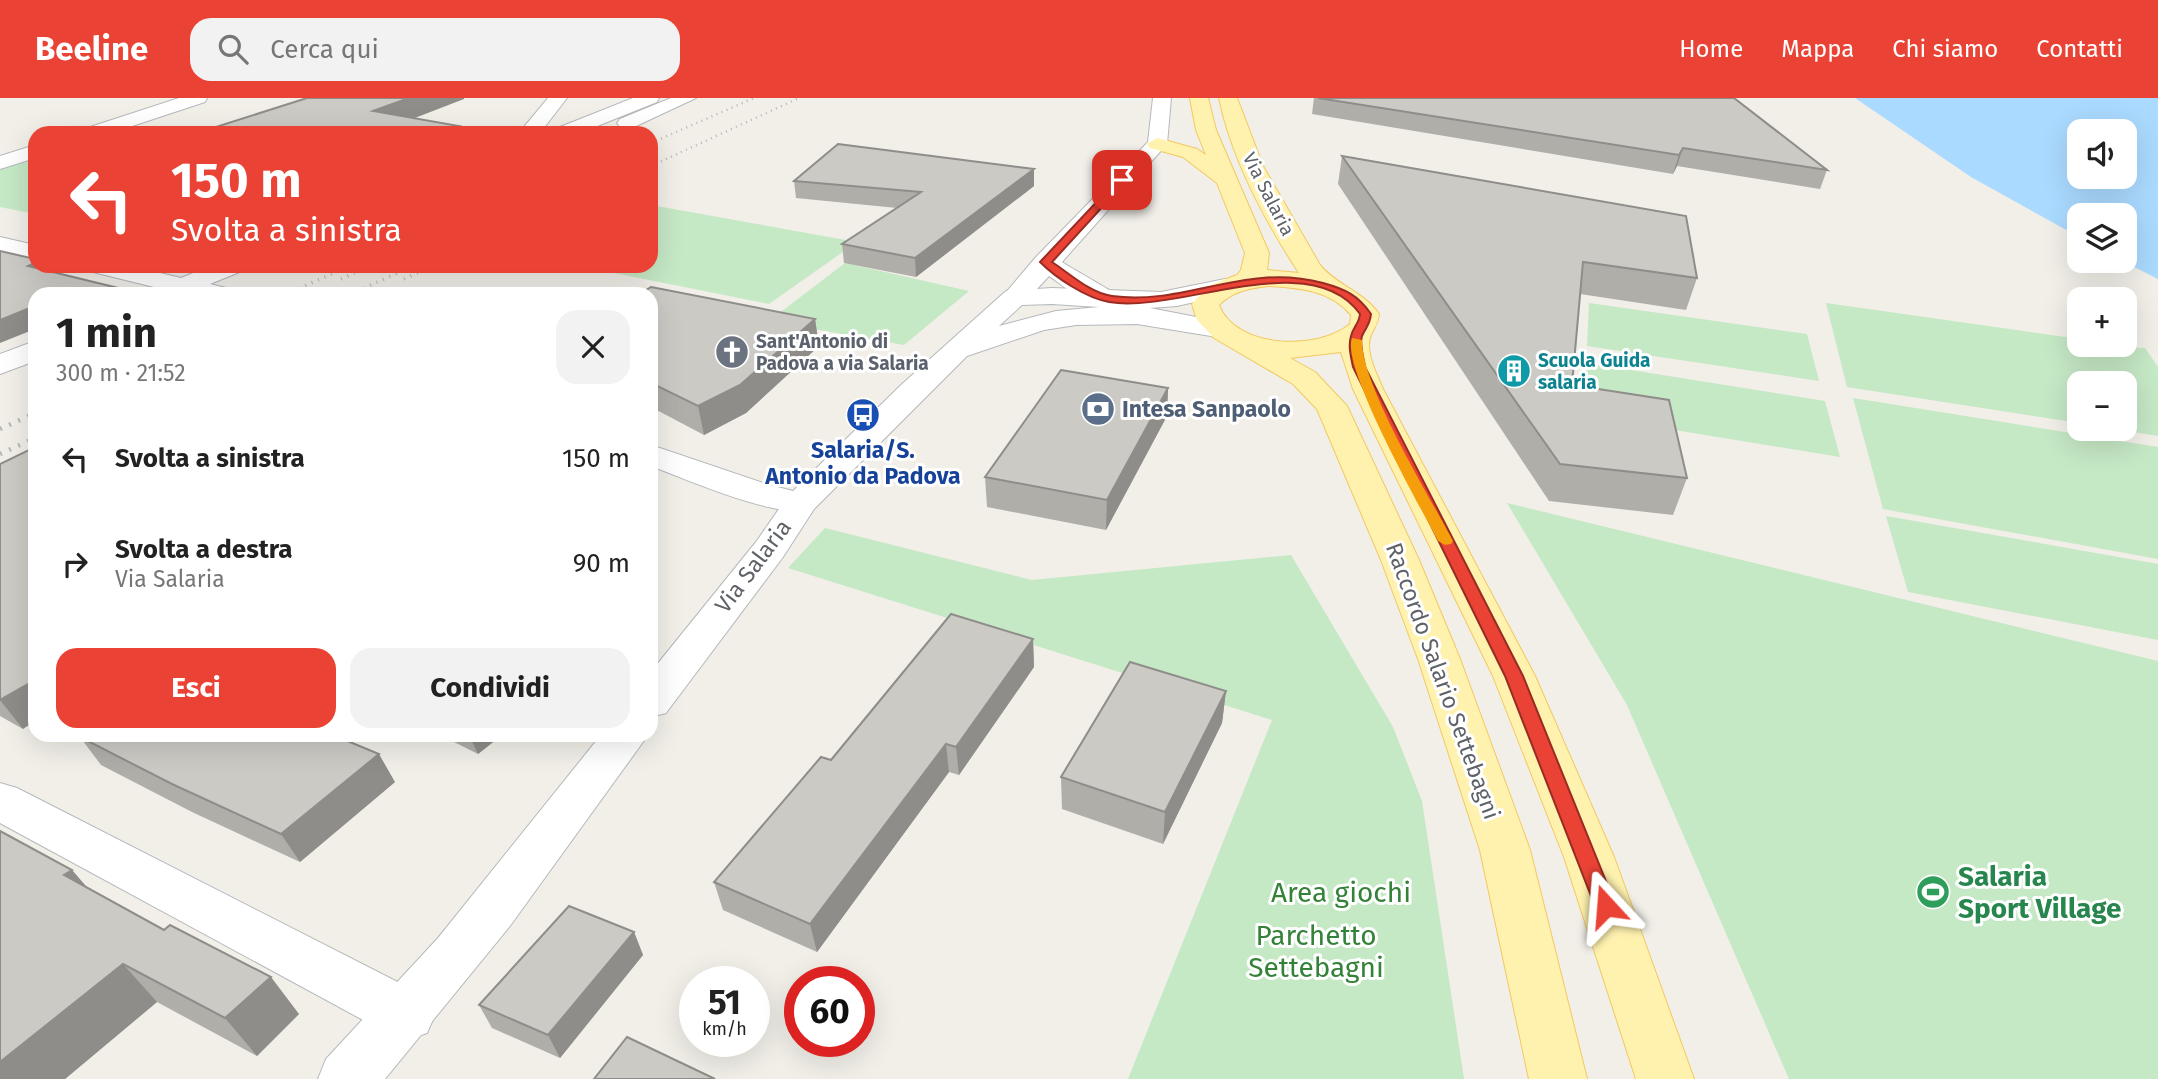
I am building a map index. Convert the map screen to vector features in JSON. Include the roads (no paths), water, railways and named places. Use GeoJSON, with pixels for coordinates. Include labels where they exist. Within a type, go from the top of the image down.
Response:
{"type":"FeatureCollection","features":[{"type":"Feature","properties":{"kind":"main road","name":"Via Salaria"},"geometry":{"type":"LineString","coordinates":[[1199,98],[1206,130],[1257,253],[1254,272],[1213,294],[1205,304],[1206,316],[1227,334]]}},
{"type":"Feature","properties":{"kind":"main road","name":"Via Salaria"},"geometry":{"type":"LineString","coordinates":[[1228,98],[1241,141],[1304,264],[1322,284]]}},
{"type":"Feature","properties":{"kind":"main road"},"geometry":{"type":"LineString","coordinates":[[1157,144],[1190,153],[1229,183]]}},
{"type":"Feature","properties":{"kind":"main road"},"geometry":{"type":"LineString","coordinates":[[1235,284],[1279,279],[1322,284]]}},
{"type":"Feature","properties":{"kind":"main road","name":"Raccordo Salario Settebagni"},"geometry":{"type":"LineString","coordinates":[[1322,284],[1356,301],[1365,314],[1364,326],[1357,332],[1356,354],[1368,389],[1524,700],[1589,857],[1665,1079]]}},
{"type":"Feature","properties":{"kind":"main road"},"geometry":{"type":"LineString","coordinates":[[1227,334],[1264,347],[1294,349],[1324,347],[1347,340],[1357,332]]}},
{"type":"Feature","properties":{"kind":"main road","name":"Raccordo Salario Settebagni"},"geometry":{"type":"LineString","coordinates":[[1227,334],[1304,378],[1331,407],[1400,560],[1443,671],[1505,850],[1558,1079]]}},
{"type":"Feature","properties":{"kind":"street"},"geometry":{"type":"LineString","coordinates":[[112,126],[198,98]]}},
{"type":"Feature","properties":{"kind":"street"},"geometry":{"type":"LineString","coordinates":[[535,126],[558,98]]}},
{"type":"Feature","properties":{"kind":"street"},"geometry":{"type":"LineString","coordinates":[[580,126],[650,98]]}},
{"type":"Feature","properties":{"kind":"street"},"geometry":{"type":"LineString","coordinates":[[620,126],[687,98]]}},
{"type":"Feature","properties":{"kind":"street"},"geometry":{"type":"LineString","coordinates":[[1157,144],[1160,136],[1161,98]]}},
{"type":"Feature","properties":{"kind":"street","name":"Via Salaria"},"geometry":{"type":"LineString","coordinates":[[658,693],[770,549],[800,503],[953,353],[1015,297],[1157,144]]}},
{"type":"Feature","properties":{"kind":"street"},"geometry":{"type":"LineString","coordinates":[[0,163],[28,153]]}},
{"type":"Feature","properties":{"kind":"street"},"geometry":{"type":"LineString","coordinates":[[0,231],[28,237]]}},
{"type":"Feature","properties":{"kind":"street"},"geometry":{"type":"LineString","coordinates":[[0,244],[28,250]]}},
{"type":"Feature","properties":{"kind":"street"},"geometry":{"type":"LineString","coordinates":[[1045,262],[1091,293],[1110,299]]}},
{"type":"Feature","properties":{"kind":"street"},"geometry":{"type":"LineString","coordinates":[[120,273],[164,287]]}},
{"type":"Feature","properties":{"kind":"street"},"geometry":{"type":"LineString","coordinates":[[181,287],[216,273]]}},
{"type":"Feature","properties":{"kind":"street"},"geometry":{"type":"LineString","coordinates":[[186,287],[236,273]]}},
{"type":"Feature","properties":{"kind":"street"},"geometry":{"type":"LineString","coordinates":[[1015,297],[1076,294],[1110,299],[1160,300],[1235,284]]}},
{"type":"Feature","properties":{"kind":"street"},"geometry":{"type":"LineString","coordinates":[[953,353],[1055,319],[1134,314],[1166,316],[1227,334]]}},
{"type":"Feature","properties":{"kind":"street"},"geometry":{"type":"LineString","coordinates":[[0,365],[28,353]]}},
{"type":"Feature","properties":{"kind":"street"},"geometry":{"type":"LineString","coordinates":[[658,457],[755,492],[800,503]]}},
{"type":"Feature","properties":{"kind":"street"},"geometry":{"type":"LineString","coordinates":[[347,1079],[407,1015],[485,922],[621,742]]}},
{"type":"Feature","properties":{"kind":"street"},"geometry":{"type":"LineString","coordinates":[[0,801],[407,1015]]}},
{"type":"Feature","properties":{"kind":"water"},"geometry":{"type":"Polygon","coordinates":[[[1855,98],[2158,98],[2158,279],[2137,268],[2137,203],[2067,203],[2067,230],[1971,177],[1855,98]]]}},
{"type":"Feature","properties":{"kind":"railway"},"geometry":{"type":"LineString","coordinates":[[658,140],[754,98]]}},
{"type":"Feature","properties":{"kind":"railway"},"geometry":{"type":"LineString","coordinates":[[658,163],[799,98]]}},
{"type":"Feature","properties":{"kind":"railway"},"geometry":{"type":"LineString","coordinates":[[302,287],[334,273]]}},
{"type":"Feature","properties":{"kind":"railway"},"geometry":{"type":"LineString","coordinates":[[341,279],[354,273]]}},
{"type":"Feature","properties":{"kind":"railway"},"geometry":{"type":"LineString","coordinates":[[366,287],[398,273]]}},
{"type":"Feature","properties":{"kind":"railway"},"geometry":{"type":"LineString","coordinates":[[404,279],[417,273]]}},
{"type":"Feature","properties":{"kind":"railway"},"geometry":{"type":"LineString","coordinates":[[0,429],[28,416]]}},
{"type":"Feature","properties":{"kind":"railway"},"geometry":{"type":"LineString","coordinates":[[0,454],[28,441]]}},
{"type":"Feature","properties":{"kind":"place","name":"Sant'Antonio di Padova a via Salaria"},"geometry":{"type":"Point","coordinates":[732,352]}},
{"type":"Feature","properties":{"kind":"place","name":"Scuola Guida salaria"},"geometry":{"type":"Point","coordinates":[1514,371]}},
{"type":"Feature","properties":{"kind":"place","name":"Intesa Sanpaolo"},"geometry":{"type":"Point","coordinates":[1098,409]}},
{"type":"Feature","properties":{"kind":"place","name":"Salaria/S. Antonio da Padova"},"geometry":{"type":"Point","coordinates":[863,415]}},
{"type":"Feature","properties":{"kind":"place","name":"Salaria Sport Village"},"geometry":{"type":"Point","coordinates":[1933,892]}},
{"type":"Feature","properties":{"kind":"park label","name":"Area giochi"},"geometry":{"type":"Point","coordinates":[1341,892]}},
{"type":"Feature","properties":{"kind":"park label","name":"Parchetto Settebagni"},"geometry":{"type":"Point","coordinates":[1316,951]}}]}
